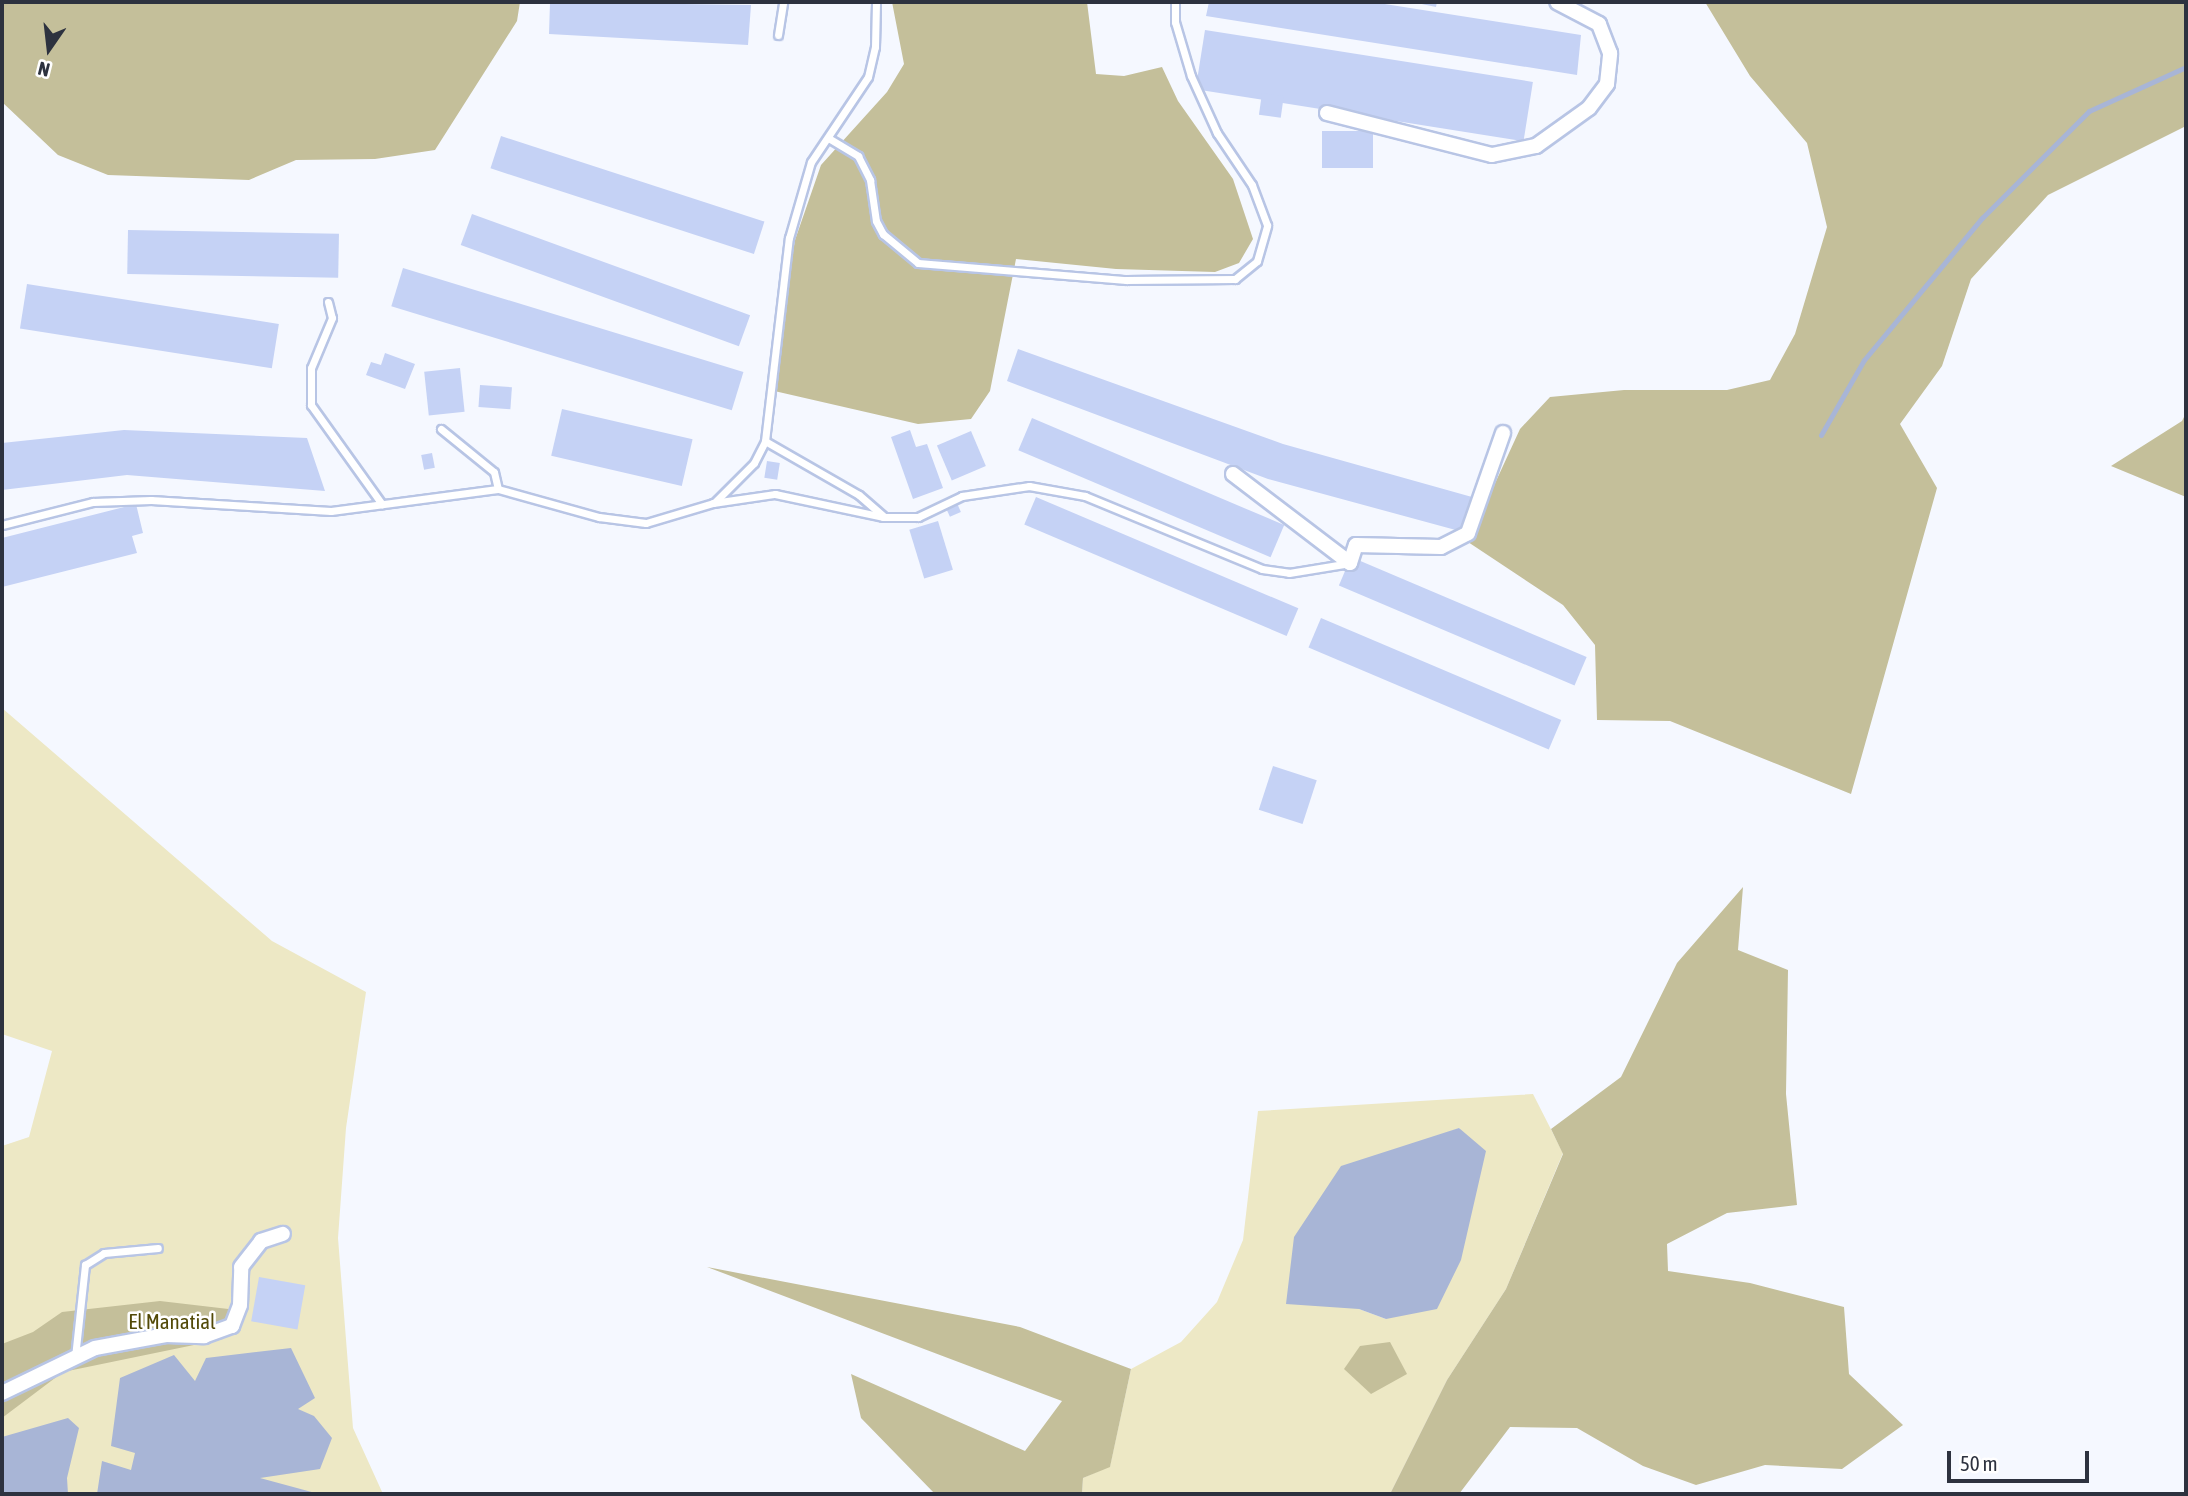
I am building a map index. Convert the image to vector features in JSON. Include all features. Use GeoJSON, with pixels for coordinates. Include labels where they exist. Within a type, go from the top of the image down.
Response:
{"type":"FeatureCollection","features":[{"type":"Feature","properties":{"kind":"street"},"geometry":{"type":"LineString","coordinates":[[1327,113],[1492,155],[1536,146],[1589,108],[1607,84],[1610,53],[1599,24],[1557,2]]}},
{"type":"Feature","properties":{"kind":"street"},"geometry":{"type":"LineString","coordinates":[[1233,474],[1350,563],[1356,545],[1441,547],[1468,533],[1503,433]]}},
{"type":"Feature","properties":{"kind":"street"},"geometry":{"type":"LineString","coordinates":[[2,1393],[75,1357],[122,1341],[166,1335],[204,1336],[232,1326],[240,1305],[241,1267],[261,1241],[283,1234]]}},
{"type":"Feature","properties":{"kind":"lane"},"geometry":{"type":"LineString","coordinates":[[778,35],[783,2]]}},
{"type":"Feature","properties":{"kind":"lane"},"geometry":{"type":"LineString","coordinates":[[713,503],[754,463],[765,441],[789,238],[811,162],[830,139],[868,77],[875,47],[876,2]]}},
{"type":"Feature","properties":{"kind":"lane"},"geometry":{"type":"LineString","coordinates":[[830,139],[858,156],[870,180],[879,228],[918,262],[1126,280],[1235,279],[1257,261],[1266,225],[1252,185],[1217,133],[1191,76],[1175,22],[1175,2]]}},
{"type":"Feature","properties":{"kind":"lane"},"geometry":{"type":"LineString","coordinates":[[328,302],[332,318],[310,368],[311,405],[382,504]]}},
{"type":"Feature","properties":{"kind":"lane"},"geometry":{"type":"LineString","coordinates":[[442,429],[494,472],[498,489]]}},
{"type":"Feature","properties":{"kind":"lane"},"geometry":{"type":"LineString","coordinates":[[765,441],[859,495],[883,517]]}},
{"type":"Feature","properties":{"kind":"lane"},"geometry":{"type":"LineString","coordinates":[[2,525],[93,502],[151,500],[331,511],[498,489],[599,517],[646,523],[713,503],[794,495],[883,517],[918,517],[962,496],[1029,486],[1086,496],[1262,569],[1289,573],[1350,563]]}},
{"type":"Feature","properties":{"kind":"lane"},"geometry":{"type":"LineString","coordinates":[[75,1357],[85,1265],[104,1253],[158,1248]]}},
{"type":"Feature","properties":{"kind":"green space"},"geometry":{"type":"Polygon","coordinates":[[[2,2],[520,2],[517,21],[435,150],[375,159],[296,160],[249,180],[108,175],[58,155],[2,102],[2,2]]]}},
{"type":"Feature","properties":{"kind":"green space"},"geometry":{"type":"Polygon","coordinates":[[[892,2],[1087,2],[1096,74],[1124,76],[1162,67],[1178,101],[1233,179],[1253,239],[1239,263],[1215,272],[1116,269],[1016,259],[990,391],[971,419],[918,424],[770,390],[795,240],[821,165],[887,92],[904,64],[892,2]]]}},
{"type":"Feature","properties":{"kind":"green space"},"geometry":{"type":"Polygon","coordinates":[[[1705,2],[2186,2],[2186,126],[2048,195],[1971,279],[1942,366],[1900,424],[1937,488],[1851,794],[1670,721],[1597,720],[1595,645],[1563,605],[1468,542],[1520,429],[1550,397],[1624,390],[1727,390],[1770,380],[1795,334],[1827,227],[1807,143],[1750,76],[1705,2]]]}},
{"type":"Feature","properties":{"kind":"green space"},"geometry":{"type":"Polygon","coordinates":[[[2186,413],[2186,497],[2111,466],[2182,421],[2186,413]]]}},
{"type":"Feature","properties":{"kind":"green space","name":"El Manatial"},"geometry":{"type":"Polygon","coordinates":[[[2,708],[272,941],[366,992],[346,1128],[338,1238],[353,1428],[383,1494],[2,1494],[2,1146],[29,1137],[52,1051],[2,1034],[2,708]]]}},
{"type":"Feature","properties":{"kind":"green space"},"geometry":{"type":"Polygon","coordinates":[[[1743,887],[1738,950],[1788,970],[1786,1094],[1797,1205],[1727,1213],[1667,1244],[1668,1271],[1750,1283],[1844,1307],[1849,1374],[1903,1425],[1842,1469],[1765,1465],[1696,1485],[1643,1466],[1577,1428],[1510,1427],[1459,1494],[1390,1494],[1447,1380],[1506,1289],[1563,1154],[1551,1129],[1621,1077],[1677,963],[1743,887]]]}},
{"type":"Feature","properties":{"kind":"green space"},"geometry":{"type":"Polygon","coordinates":[[[1533,1094],[1563,1153],[1506,1289],[1447,1380],[1390,1494],[1082,1494],[1083,1478],[1110,1466],[1131,1369],[1181,1342],[1217,1302],[1243,1240],[1258,1111],[1533,1094]],[[1460,1128],[1414,1144],[1359,1309],[1386,1319],[1460,1128]]]}},
{"type":"Feature","properties":{"kind":"green space"},"geometry":{"type":"Polygon","coordinates":[[[707,1267],[1020,1327],[1131,1369],[1110,1467],[1083,1478],[1082,1494],[935,1494],[861,1418],[851,1374],[1025,1451],[1062,1401],[707,1267]]]}},
{"type":"Feature","properties":{"kind":"green space"},"geometry":{"type":"Polygon","coordinates":[[[160,1301],[237,1310],[223,1339],[63,1372],[2,1418],[2,1344],[33,1332],[62,1312],[160,1301]]]}},
{"type":"Feature","properties":{"kind":"green space"},"geometry":{"type":"Polygon","coordinates":[[[1390,1342],[1407,1374],[1371,1394],[1344,1369],[1360,1346],[1390,1342]]]}},
{"type":"Feature","properties":{"kind":"water"},"geometry":{"type":"Polygon","coordinates":[[[1459,1128],[1486,1151],[1461,1260],[1437,1309],[1386,1319],[1359,1309],[1286,1304],[1294,1237],[1341,1166],[1459,1128]]]}},
{"type":"Feature","properties":{"kind":"water"},"geometry":{"type":"Polygon","coordinates":[[[291,1348],[315,1398],[298,1409],[314,1416],[332,1438],[320,1469],[260,1478],[319,1494],[97,1494],[102,1461],[131,1470],[135,1453],[111,1446],[120,1378],[174,1355],[195,1381],[206,1358],[291,1348]]]}},
{"type":"Feature","properties":{"kind":"water"},"geometry":{"type":"Polygon","coordinates":[[[68,1418],[79,1428],[67,1478],[68,1494],[2,1494],[2,1437],[68,1418]]]}},
{"type":"Feature","properties":{"kind":"building"},"geometry":{"type":"Polygon","coordinates":[[[550,2],[751,5],[748,45],[549,34],[550,2]]]}},
{"type":"Feature","properties":{"kind":"building"},"geometry":{"type":"Polygon","coordinates":[[[1209,2],[1372,2],[1581,35],[1577,75],[1206,16],[1209,2]]]}},
{"type":"Feature","properties":{"kind":"building"},"geometry":{"type":"Polygon","coordinates":[[[1412,2],[1437,2],[1436,7],[1412,2]]]}},
{"type":"Feature","properties":{"kind":"building"},"geometry":{"type":"Polygon","coordinates":[[[1205,30],[1533,82],[1524,141],[1196,89],[1205,30]]]}},
{"type":"Feature","properties":{"kind":"building"},"geometry":{"type":"Polygon","coordinates":[[[1262,93],[1284,96],[1281,118],[1259,115],[1262,93]]]}},
{"type":"Feature","properties":{"kind":"building"},"geometry":{"type":"Polygon","coordinates":[[[1322,131],[1373,131],[1373,168],[1322,168],[1322,131]]]}},
{"type":"Feature","properties":{"kind":"building"},"geometry":{"type":"Polygon","coordinates":[[[501,136],[764,222],[754,254],[490,168],[501,136]]]}},
{"type":"Feature","properties":{"kind":"building"},"geometry":{"type":"Polygon","coordinates":[[[472,214],[750,315],[739,346],[461,245],[472,214]]]}},
{"type":"Feature","properties":{"kind":"building"},"geometry":{"type":"Polygon","coordinates":[[[128,230],[339,234],[338,278],[127,274],[128,230]]]}},
{"type":"Feature","properties":{"kind":"building"},"geometry":{"type":"Polygon","coordinates":[[[403,268],[743,372],[732,410],[391,306],[403,268]]]}},
{"type":"Feature","properties":{"kind":"building"},"geometry":{"type":"Polygon","coordinates":[[[27,284],[279,324],[272,368],[20,328],[27,284]]]}},
{"type":"Feature","properties":{"kind":"building"},"geometry":{"type":"Polygon","coordinates":[[[1018,349],[1283,444],[1472,497],[1463,532],[1268,479],[1007,381],[1018,349]]]}},
{"type":"Feature","properties":{"kind":"building"},"geometry":{"type":"Polygon","coordinates":[[[385,353],[415,364],[405,389],[366,375],[371,362],[381,365],[385,353]]]}},
{"type":"Feature","properties":{"kind":"building"},"geometry":{"type":"Polygon","coordinates":[[[460,368],[465,412],[429,416],[424,372],[460,368]]]}},
{"type":"Feature","properties":{"kind":"building"},"geometry":{"type":"Polygon","coordinates":[[[480,385],[512,387],[510,409],[478,407],[480,385]]]}},
{"type":"Feature","properties":{"kind":"building"},"geometry":{"type":"Polygon","coordinates":[[[562,409],[693,439],[682,486],[551,456],[562,409]]]}},
{"type":"Feature","properties":{"kind":"building"},"geometry":{"type":"Polygon","coordinates":[[[1032,418],[1284,525],[1271,557],[1018,450],[1032,418]]]}},
{"type":"Feature","properties":{"kind":"building"},"geometry":{"type":"Polygon","coordinates":[[[124,430],[307,438],[325,491],[127,475],[2,490],[2,443],[124,430]]]}},
{"type":"Feature","properties":{"kind":"building"},"geometry":{"type":"Polygon","coordinates":[[[910,430],[916,447],[927,444],[943,488],[913,499],[891,437],[910,430]]]}},
{"type":"Feature","properties":{"kind":"building"},"geometry":{"type":"Polygon","coordinates":[[[971,431],[986,466],[952,480],[937,445],[971,431]]]}},
{"type":"Feature","properties":{"kind":"building"},"geometry":{"type":"Polygon","coordinates":[[[432,453],[435,468],[424,470],[421,455],[432,453]]]}},
{"type":"Feature","properties":{"kind":"building"},"geometry":{"type":"Polygon","coordinates":[[[767,461],[780,463],[777,480],[764,478],[767,461]]]}},
{"type":"Feature","properties":{"kind":"building"},"geometry":{"type":"Polygon","coordinates":[[[1036,497],[1298,608],[1287,636],[1024,525],[1036,497]]]}},
{"type":"Feature","properties":{"kind":"building"},"geometry":{"type":"Polygon","coordinates":[[[956,501],[961,512],[950,517],[945,506],[956,501]]]}},
{"type":"Feature","properties":{"kind":"building"},"geometry":{"type":"Polygon","coordinates":[[[136,504],[143,533],[132,536],[137,553],[2,587],[2,538],[136,504]]]}},
{"type":"Feature","properties":{"kind":"building"},"geometry":{"type":"Polygon","coordinates":[[[938,521],[953,570],[924,579],[909,530],[938,521]]]}},
{"type":"Feature","properties":{"kind":"building"},"geometry":{"type":"Polygon","coordinates":[[[1351,557],[1587,657],[1575,686],[1339,586],[1351,557]]]}},
{"type":"Feature","properties":{"kind":"building"},"geometry":{"type":"Polygon","coordinates":[[[1321,618],[1561,720],[1549,749],[1308,647],[1321,618]]]}},
{"type":"Feature","properties":{"kind":"building"},"geometry":{"type":"Polygon","coordinates":[[[1273,766],[1317,780],[1303,824],[1259,810],[1273,766]]]}},
{"type":"Feature","properties":{"kind":"building"},"geometry":{"type":"Polygon","coordinates":[[[259,1277],[305,1285],[297,1329],[251,1321],[259,1277]]]}},
{"type":"Feature","properties":{"kind":"waterway"},"geometry":{"type":"LineString","coordinates":[[1821,435],[1864,360],[1982,218],[2089,111],[2186,67]]}}]}
